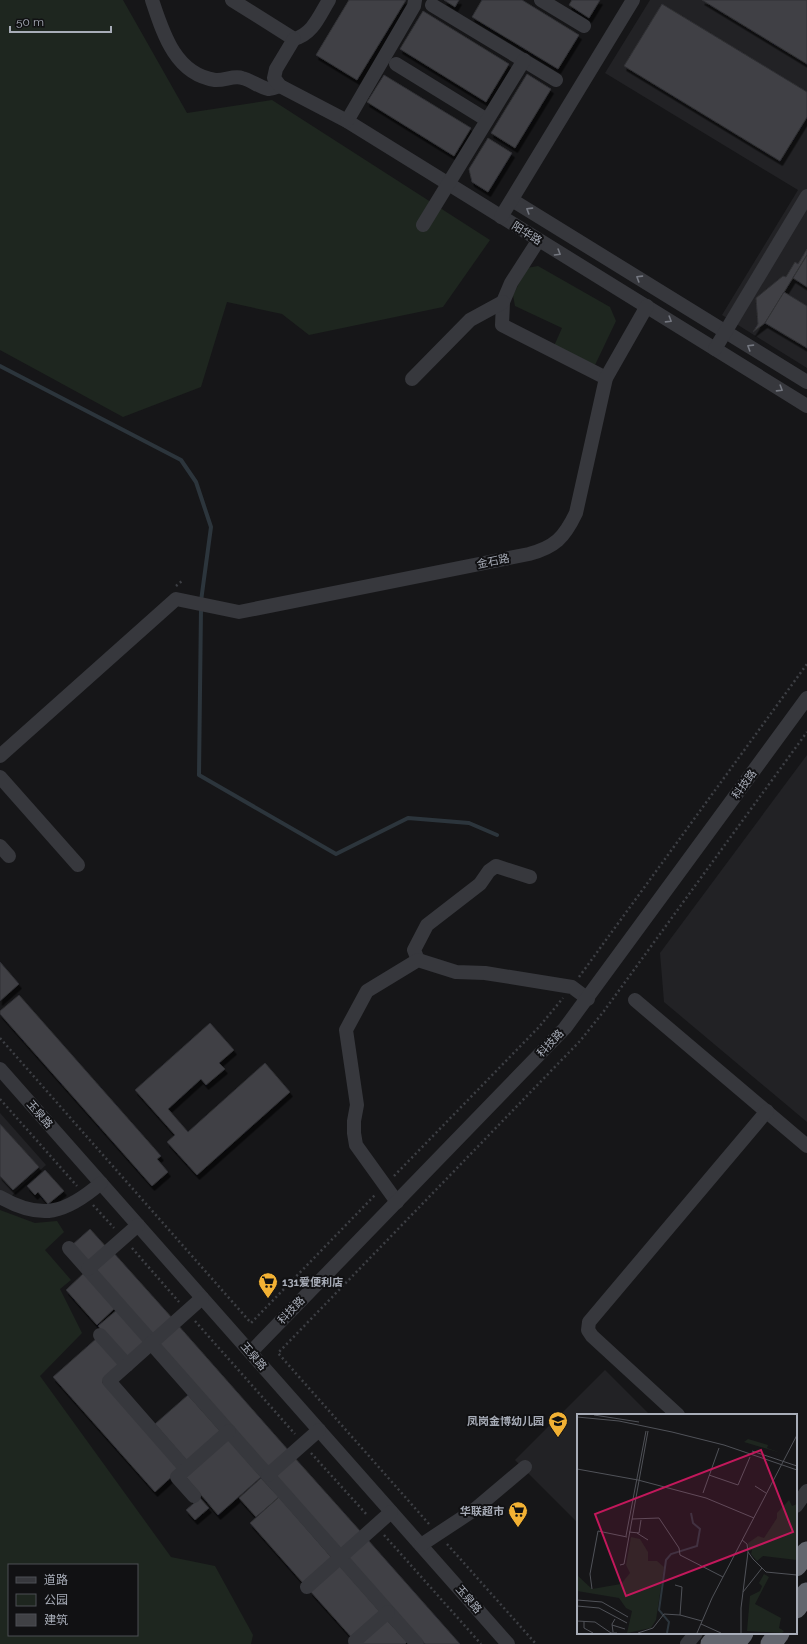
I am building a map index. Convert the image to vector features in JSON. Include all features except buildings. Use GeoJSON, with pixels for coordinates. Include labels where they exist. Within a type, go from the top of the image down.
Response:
{"type":"FeatureCollection","features":[{"type":"Feature","properties":{"kind":"highway"},"geometry":{"type":"LineString","coordinates":[[797,1565],[807,1552]]}},
{"type":"Feature","properties":{"kind":"highway"},"geometry":{"type":"LineString","coordinates":[[797,1607],[807,1593]]}},
{"type":"Feature","properties":{"kind":"highway"},"geometry":{"type":"LineString","coordinates":[[711,1644],[721,1634]]}},
{"type":"Feature","properties":{"kind":"highway"},"geometry":{"type":"LineString","coordinates":[[734,1644],[741,1634]]}},
{"type":"Feature","properties":{"kind":"highway"},"geometry":{"type":"LineString","coordinates":[[771,1644],[777,1634]]}},
{"type":"Feature","properties":{"kind":"street"},"geometry":{"type":"LineString","coordinates":[[152,0],[164,36],[180,62],[192,71],[204,77],[216,80],[242,77],[268,89],[280,86],[274,78],[276,69],[291,45],[309,32],[328,0]]}},
{"type":"Feature","properties":{"kind":"street"},"geometry":{"type":"LineString","coordinates":[[232,0],[291,45]]}},
{"type":"Feature","properties":{"kind":"street"},"geometry":{"type":"LineString","coordinates":[[347,121],[414,6],[415,0]]}},
{"type":"Feature","properties":{"kind":"street"},"geometry":{"type":"LineString","coordinates":[[541,0],[563,6],[584,26]]}},
{"type":"Feature","properties":{"kind":"street"},"geometry":{"type":"LineString","coordinates":[[501,217],[633,0]]}},
{"type":"Feature","properties":{"kind":"street"},"geometry":{"type":"LineString","coordinates":[[432,5],[556,80]]}},
{"type":"Feature","properties":{"kind":"street"},"geometry":{"type":"LineString","coordinates":[[423,225],[524,60]]}},
{"type":"Feature","properties":{"kind":"street"},"geometry":{"type":"LineString","coordinates":[[396,64],[487,120]]}},
{"type":"Feature","properties":{"kind":"street","name":"阳华路"},"geometry":{"type":"LineString","coordinates":[[280,86],[347,121],[807,406]]}},
{"type":"Feature","properties":{"kind":"street"},"geometry":{"type":"LineString","coordinates":[[715,349],[807,196]]}},
{"type":"Feature","properties":{"kind":"street","name":"阳华路"},"geometry":{"type":"LineString","coordinates":[[512,200],[807,382]]}},
{"type":"Feature","properties":{"kind":"street"},"geometry":{"type":"LineString","coordinates":[[538,240],[511,283],[503,302],[502,325],[606,378]]}},
{"type":"Feature","properties":{"kind":"street"},"geometry":{"type":"LineString","coordinates":[[412,379],[470,320],[503,302]]}},
{"type":"Feature","properties":{"kind":"street","name":"金石路"},"geometry":{"type":"LineString","coordinates":[[0,756],[176,599],[239,612],[544,550],[558,542],[568,529],[576,513],[606,378],[647,306]]}},
{"type":"Feature","properties":{"kind":"street","name":"科技路"},"geometry":{"type":"LineString","coordinates":[[250,1352],[565,1028],[588,999],[807,698]]}},
{"type":"Feature","properties":{"kind":"street"},"geometry":{"type":"LineString","coordinates":[[0,777],[78,866]]}},
{"type":"Feature","properties":{"kind":"street"},"geometry":{"type":"LineString","coordinates":[[418,960],[414,950],[427,925],[480,884],[489,871],[496,866],[530,877]]}},
{"type":"Feature","properties":{"kind":"street"},"geometry":{"type":"LineString","coordinates":[[397,1202],[356,1145],[354,1133],[354,1121],[357,1106],[346,1030],[367,991],[418,960],[456,972],[485,973],[572,987],[588,999]]}},
{"type":"Feature","properties":{"kind":"street"},"geometry":{"type":"LineString","coordinates":[[635,1000],[807,1146]]}},
{"type":"Feature","properties":{"kind":"street","name":"玉泉路"},"geometry":{"type":"LineString","coordinates":[[1,1073],[101,1183],[506,1643]]}},
{"type":"Feature","properties":{"kind":"street"},"geometry":{"type":"LineString","coordinates":[[677,1414],[592,1336],[588,1330],[589,1322],[767,1111]]}},
{"type":"Feature","properties":{"kind":"street"},"geometry":{"type":"LineString","coordinates":[[0,1197],[18,1207],[40,1212],[67,1206],[86,1196],[101,1183]]}},
{"type":"Feature","properties":{"kind":"street"},"geometry":{"type":"LineString","coordinates":[[88,1269],[138,1225]]}},
{"type":"Feature","properties":{"kind":"street"},"geometry":{"type":"LineString","coordinates":[[69,1248],[417,1644]]}},
{"type":"Feature","properties":{"kind":"street"},"geometry":{"type":"LineString","coordinates":[[186,1469],[109,1381],[202,1298]]}},
{"type":"Feature","properties":{"kind":"street"},"geometry":{"type":"LineString","coordinates":[[100,1335],[127,1365]]}},
{"type":"Feature","properties":{"kind":"street"},"geometry":{"type":"LineString","coordinates":[[268,1475],[319,1430]]}},
{"type":"Feature","properties":{"kind":"street"},"geometry":{"type":"LineString","coordinates":[[194,1496],[177,1477],[229,1431]]}},
{"type":"Feature","properties":{"kind":"street"},"geometry":{"type":"LineString","coordinates":[[421,1545],[474,1510],[525,1467]]}},
{"type":"Feature","properties":{"kind":"street"},"geometry":{"type":"LineString","coordinates":[[797,1505],[807,1491]]}},
{"type":"Feature","properties":{"kind":"street"},"geometry":{"type":"LineString","coordinates":[[307,1587],[391,1512]]}},
{"type":"Feature","properties":{"kind":"street"},"geometry":{"type":"LineString","coordinates":[[355,1641],[388,1612]]}},
{"type":"Feature","properties":{"kind":"street"},"geometry":{"type":"LineString","coordinates":[[687,1644],[695,1634]]}},
{"type":"Feature","properties":{"kind":"path"},"geometry":{"type":"LineString","coordinates":[[389,1181],[535,1031],[572,987],[807,664]]}},
{"type":"Feature","properties":{"kind":"path"},"geometry":{"type":"LineString","coordinates":[[0,1038],[251,1323],[378,1192]]}},
{"type":"Feature","properties":{"kind":"path"},"geometry":{"type":"LineString","coordinates":[[0,1099],[181,1304]]}},
{"type":"Feature","properties":{"kind":"path"},"geometry":{"type":"LineString","coordinates":[[192,1316],[371,1520]]}},
{"type":"Feature","properties":{"kind":"path"},"geometry":{"type":"LineString","coordinates":[[278,1353],[536,1644]]}},
{"type":"Feature","properties":{"kind":"path"},"geometry":{"type":"LineString","coordinates":[[382,1532],[481,1644]]}},
{"type":"Feature","properties":{"kind":"shaded area"},"geometry":{"type":"Polygon","coordinates":[[[650,0],[807,0],[807,368],[722,315],[798,190],[605,73],[650,0]]]}},
{"type":"Feature","properties":{"kind":"shaded area"},"geometry":{"type":"Polygon","coordinates":[[[807,755],[807,1122],[664,1002],[660,953],[807,755]]]}},
{"type":"Feature","properties":{"kind":"shaded area"},"geometry":{"type":"Polygon","coordinates":[[[0,1113],[46,1165],[9,1198],[0,1193],[0,1113]]]}},
{"type":"Feature","properties":{"kind":"shaded area","name":"凤岗金博幼儿园"},"geometry":{"type":"Polygon","coordinates":[[[605,1370],[649,1414],[577,1414],[577,1522],[515,1460],[605,1370]]]}},
{"type":"Feature","properties":{"kind":"green space"},"geometry":{"type":"Polygon","coordinates":[[[0,0],[123,0],[187,113],[272,100],[490,240],[443,307],[309,335],[282,314],[227,302],[201,387],[123,417],[0,350],[0,0]]]}},
{"type":"Feature","properties":{"kind":"green space"},"geometry":{"type":"Polygon","coordinates":[[[538,266],[610,307],[616,321],[595,365],[554,346],[562,328],[515,306],[513,295],[527,268],[538,266]]]}},
{"type":"Feature","properties":{"kind":"green space"},"geometry":{"type":"Polygon","coordinates":[[[0,1210],[35,1223],[57,1221],[64,1232],[45,1250],[71,1280],[60,1289],[82,1333],[40,1376],[171,1557],[215,1566],[253,1635],[251,1644],[0,1644],[0,1210]]]}},
{"type":"Feature","properties":{"kind":"waterway"},"geometry":{"type":"LineString","coordinates":[[0,366],[181,460],[196,482],[211,527],[201,601]]}},
{"type":"Feature","properties":{"kind":"waterway"},"geometry":{"type":"LineString","coordinates":[[201,608],[199,775],[336,854],[408,818],[469,823],[497,835]]}},
{"type":"Feature","properties":{"kind":"place","name":"131爱便利店"},"geometry":{"type":"Point","coordinates":[268,1299]}},
{"type":"Feature","properties":{"kind":"place","name":"凤岗金博幼儿园"},"geometry":{"type":"Point","coordinates":[558,1438]}},
{"type":"Feature","properties":{"kind":"place","name":"华联超市"},"geometry":{"type":"Point","coordinates":[518,1528]}}]}
